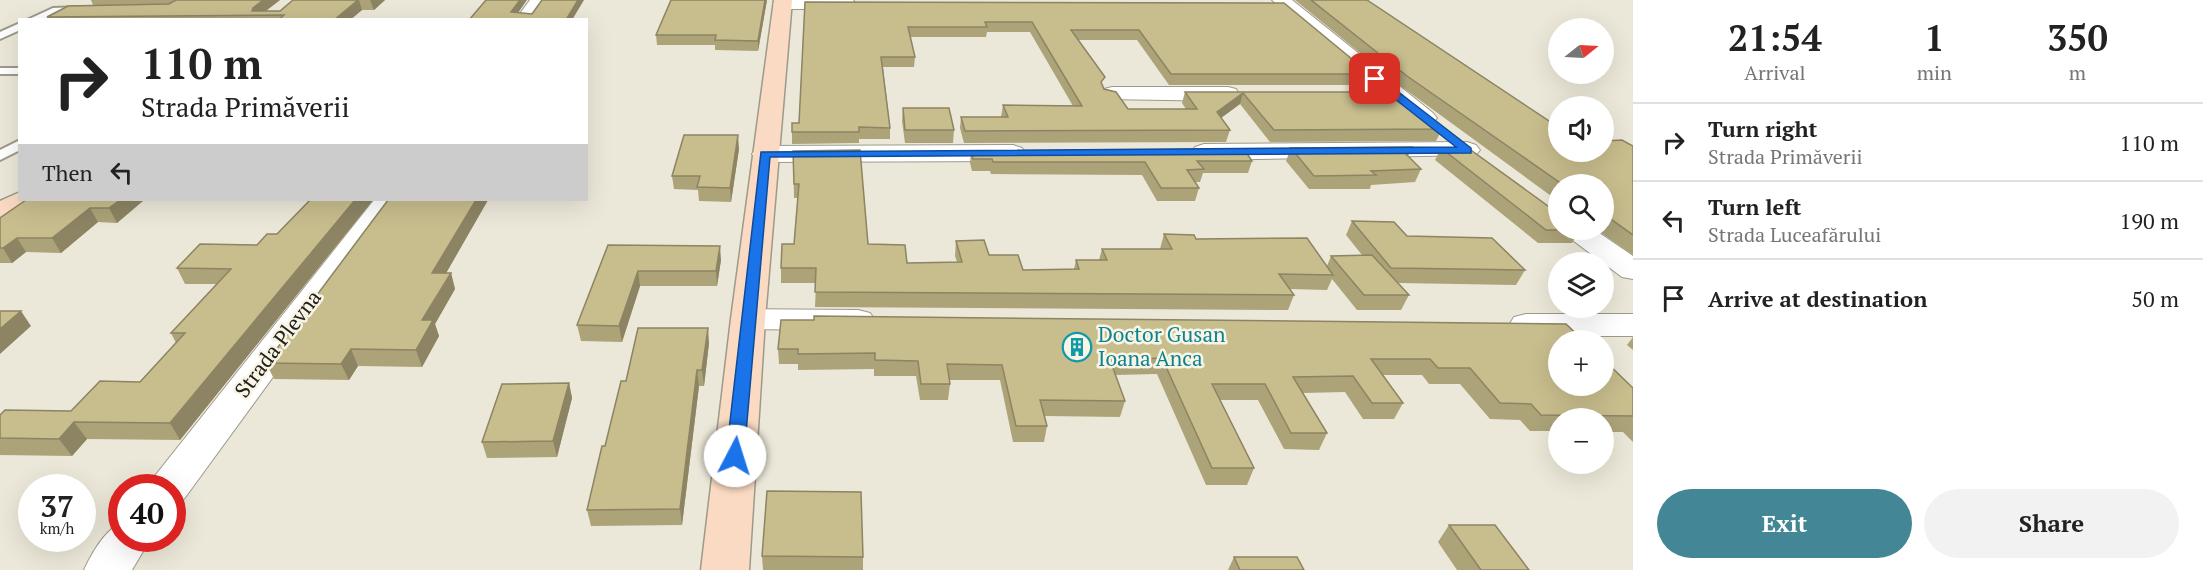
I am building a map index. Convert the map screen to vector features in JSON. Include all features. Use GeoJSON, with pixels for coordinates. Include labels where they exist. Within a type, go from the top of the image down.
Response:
{"type":"FeatureCollection","features":[{"type":"Feature","properties":{"kind":"street"},"geometry":{"type":"LineString","coordinates":[[526,18],[539,0]]}},
{"type":"Feature","properties":{"kind":"street"},"geometry":{"type":"LineString","coordinates":[[724,570],[782,2],[869,4]]}},
{"type":"Feature","properties":{"kind":"street"},"geometry":{"type":"LineString","coordinates":[[1181,152],[1476,157],[1275,3]]}},
{"type":"Feature","properties":{"kind":"street"},"geometry":{"type":"LineString","coordinates":[[1112,94],[1254,94]]}},
{"type":"Feature","properties":{"kind":"street"},"geometry":{"type":"LineString","coordinates":[[1360,94],[1393,94]]}},
{"type":"Feature","properties":{"kind":"street"},"geometry":{"type":"LineString","coordinates":[[765,154],[1038,153]]}},
{"type":"Feature","properties":{"kind":"street"},"geometry":{"type":"LineString","coordinates":[[0,214],[20,201]]}},
{"type":"Feature","properties":{"kind":"street","name":"Strada Plevna"},"geometry":{"type":"LineString","coordinates":[[180,474],[387,201]]}},
{"type":"Feature","properties":{"kind":"street"},"geometry":{"type":"LineString","coordinates":[[1591,240],[1633,270]]}},
{"type":"Feature","properties":{"kind":"street"},"geometry":{"type":"LineString","coordinates":[[748,319],[889,320]]}},
{"type":"Feature","properties":{"kind":"street"},"geometry":{"type":"LineString","coordinates":[[1501,324],[1633,325]]}},
{"type":"Feature","properties":{"kind":"street"},"geometry":{"type":"LineString","coordinates":[[106,570],[120,552]]}},
{"type":"Feature","properties":{"kind":"lane"},"geometry":{"type":"LineString","coordinates":[[37,18],[53,11],[97,10]]}},
{"type":"Feature","properties":{"kind":"lane"},"geometry":{"type":"LineString","coordinates":[[1,35],[18,27]]}},
{"type":"Feature","properties":{"kind":"lane"},"geometry":{"type":"LineString","coordinates":[[1,35],[18,35]]}},
{"type":"Feature","properties":{"kind":"lane"},"geometry":{"type":"LineString","coordinates":[[0,71],[18,71]]}},
{"type":"Feature","properties":{"kind":"lane"},"geometry":{"type":"LineString","coordinates":[[0,156],[18,145]]}},
{"type":"Feature","properties":{"kind":"building"},"geometry":{"type":"Polygon","coordinates":[[[176,0],[263,0],[252,11],[280,11],[293,0],[358,0],[336,18],[280,18],[284,15],[47,17],[68,6],[169,4],[176,0]]]}},
{"type":"Feature","properties":{"kind":"building"},"geometry":{"type":"Polygon","coordinates":[[[486,0],[520,0],[511,12],[532,14],[542,0],[578,0],[567,18],[471,18],[486,0]]]}},
{"type":"Feature","properties":{"kind":"building"},"geometry":{"type":"Polygon","coordinates":[[[671,0],[765,0],[758,41],[715,40],[716,35],[656,35],[671,0]]]}},
{"type":"Feature","properties":{"kind":"building"},"geometry":{"type":"Polygon","coordinates":[[[1311,0],[1367,0],[1548,120],[1548,162],[1614,162],[1614,140],[1622,140],[1633,146],[1633,235],[1614,221],[1614,174],[1548,174],[1407,76],[1311,0]]]}},
{"type":"Feature","properties":{"kind":"building"},"geometry":{"type":"Polygon","coordinates":[[[805,2],[1284,3],[1370,74],[1171,74],[1139,30],[1071,30],[1105,77],[1101,82],[1104,89],[1116,92],[1128,109],[1197,109],[1185,92],[1392,92],[1442,129],[1274,130],[1243,93],[1217,112],[1230,130],[965,131],[961,117],[1008,117],[1003,105],[1082,106],[1032,22],[985,22],[987,27],[908,27],[915,57],[881,57],[890,128],[859,127],[859,132],[792,132],[792,123],[799,123],[805,2]]]}},
{"type":"Feature","properties":{"kind":"building"},"geometry":{"type":"Polygon","coordinates":[[[903,108],[949,108],[954,130],[905,130],[903,108]]]}},
{"type":"Feature","properties":{"kind":"building"},"geometry":{"type":"Polygon","coordinates":[[[684,135],[738,135],[730,188],[697,187],[700,176],[672,176],[684,135]]]}},
{"type":"Feature","properties":{"kind":"building"},"geometry":{"type":"Polygon","coordinates":[[[1412,147],[1406,154],[1421,169],[1371,171],[1376,175],[1314,176],[1291,148],[1412,147]]]}},
{"type":"Feature","properties":{"kind":"building"},"geometry":{"type":"Polygon","coordinates":[[[1441,148],[1468,148],[1548,206],[1548,230],[1441,148]]]}},
{"type":"Feature","properties":{"kind":"building"},"geometry":{"type":"Polygon","coordinates":[[[1244,149],[1252,161],[1197,161],[1204,169],[1187,170],[1199,188],[1161,188],[1145,162],[993,162],[992,159],[973,159],[971,151],[1244,149]]]}},
{"type":"Feature","properties":{"kind":"building"},"geometry":{"type":"Polygon","coordinates":[[[860,150],[868,244],[905,245],[907,263],[962,262],[956,241],[984,240],[989,255],[1018,255],[1023,270],[1079,269],[1076,260],[1107,260],[1102,249],[1172,249],[1164,234],[1194,235],[1196,239],[1307,238],[1333,275],[1279,274],[1294,295],[815,292],[816,268],[781,268],[782,244],[794,244],[799,184],[794,184],[793,151],[860,150]]]}},
{"type":"Feature","properties":{"kind":"building"},"geometry":{"type":"Polygon","coordinates":[[[25,201],[119,201],[109,208],[90,208],[52,238],[17,238],[3,248],[0,248],[0,218],[25,201]]]}},
{"type":"Feature","properties":{"kind":"building"},"geometry":{"type":"Polygon","coordinates":[[[309,201],[354,201],[170,423],[74,422],[59,439],[0,438],[0,415],[5,410],[71,411],[100,381],[140,382],[185,333],[171,333],[231,269],[177,268],[200,244],[257,245],[267,234],[277,234],[309,201]]]}},
{"type":"Feature","properties":{"kind":"building"},"geometry":{"type":"Polygon","coordinates":[[[387,201],[475,201],[432,273],[451,273],[422,320],[433,320],[416,350],[351,349],[341,364],[266,363],[387,201]]]}},
{"type":"Feature","properties":{"kind":"building"},"geometry":{"type":"Polygon","coordinates":[[[1352,221],[1394,222],[1407,236],[1492,238],[1525,270],[1391,268],[1352,221]]]}},
{"type":"Feature","properties":{"kind":"building"},"geometry":{"type":"Polygon","coordinates":[[[608,245],[720,246],[716,271],[638,271],[619,326],[577,325],[608,245]]]}},
{"type":"Feature","properties":{"kind":"building"},"geometry":{"type":"Polygon","coordinates":[[[1372,255],[1409,295],[1364,295],[1331,256],[1372,255]]]}},
{"type":"Feature","properties":{"kind":"building"},"geometry":{"type":"Polygon","coordinates":[[[0,311],[21,311],[0,329],[0,311]]]}},
{"type":"Feature","properties":{"kind":"building"},"geometry":{"type":"Polygon","coordinates":[[[814,316],[1566,324],[1572,330],[1548,330],[1548,396],[1614,396],[1614,370],[1633,388],[1633,416],[1614,416],[1614,408],[1548,408],[1548,415],[1541,415],[1531,404],[1500,403],[1470,368],[1438,368],[1430,359],[1371,359],[1403,403],[1372,403],[1353,376],[1293,377],[1327,433],[1291,433],[1265,384],[1212,384],[1254,468],[1212,468],[1162,358],[1110,360],[1125,401],[1040,400],[1047,426],[1016,426],[1002,365],[947,364],[950,384],[921,384],[918,361],[875,360],[875,353],[798,354],[798,349],[778,349],[781,320],[814,320],[814,316]]]}},
{"type":"Feature","properties":{"kind":"building"},"geometry":{"type":"Polygon","coordinates":[[[638,328],[708,328],[702,370],[697,370],[680,509],[587,510],[602,446],[605,446],[621,381],[626,381],[638,328]]]}},
{"type":"Feature","properties":{"kind":"building"},"geometry":{"type":"Polygon","coordinates":[[[569,383],[553,441],[482,442],[502,384],[569,383]]]}},
{"type":"Feature","properties":{"kind":"building"},"geometry":{"type":"Polygon","coordinates":[[[767,491],[861,492],[863,557],[762,556],[767,491]]]}},
{"type":"Feature","properties":{"kind":"building"},"geometry":{"type":"Polygon","coordinates":[[[1449,525],[1495,525],[1529,570],[1481,570],[1449,525]]]}},
{"type":"Feature","properties":{"kind":"building"},"geometry":{"type":"Polygon","coordinates":[[[1234,557],[1297,557],[1304,570],[1240,570],[1234,557]]]}},
{"type":"Feature","properties":{"kind":"place","name":"Doctor Gusan Ioana Anca"},"geometry":{"type":"Point","coordinates":[1077,347]}},
{"type":"Feature","properties":{"kind":"route"},"geometry":{"type":"LineString","coordinates":[[735,456],[765,154],[1467,150],[1375,79]]}}]}
